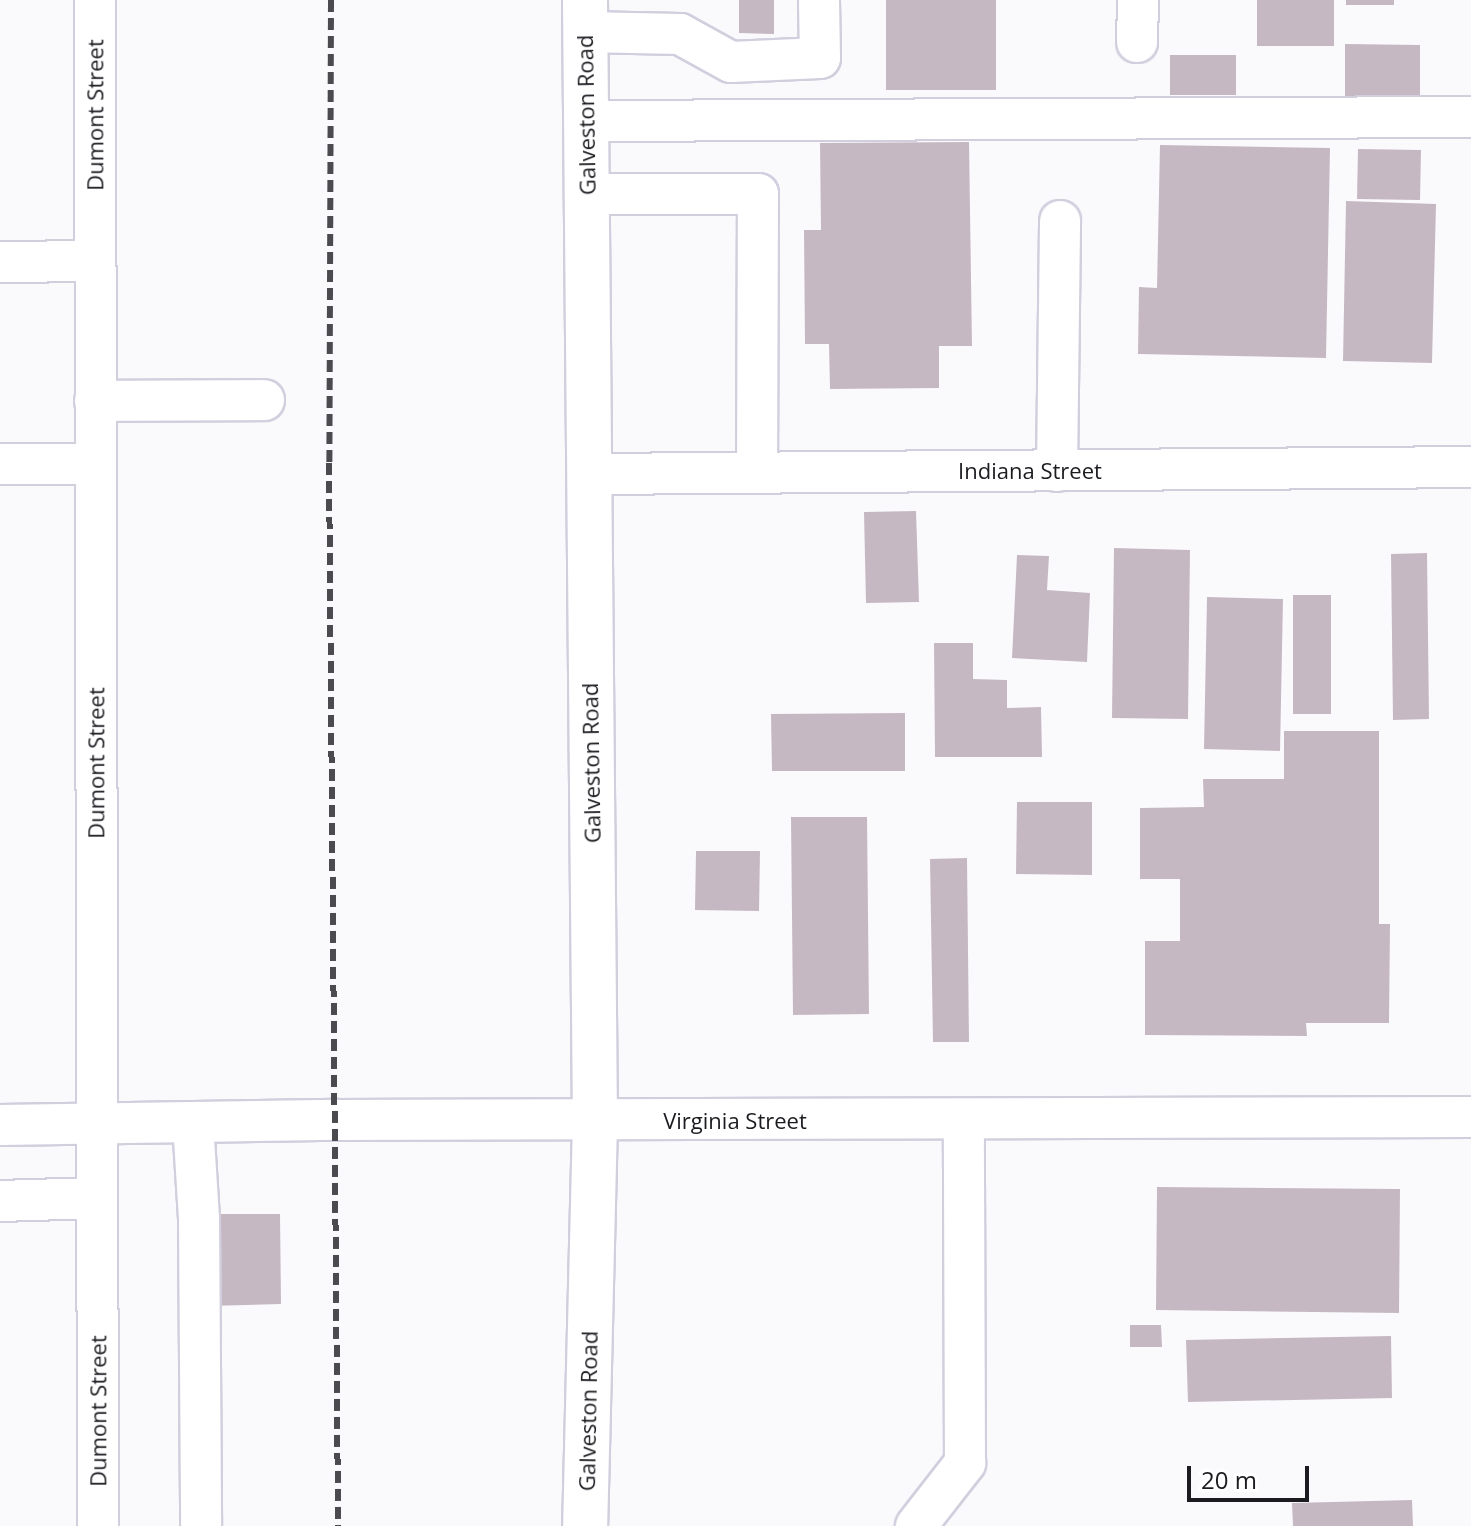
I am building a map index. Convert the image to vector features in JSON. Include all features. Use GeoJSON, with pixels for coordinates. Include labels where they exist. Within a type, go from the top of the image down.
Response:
{"type":"FeatureCollection","features":[{"type":"Feature","properties":{"kind":"main road","name":"Galveston Road"},"geometry":{"type":"LineString","coordinates":[[585,16],[595,1122],[585,1526]]}},
{"type":"Feature","properties":{"kind":"street","name":"Dumont Street"},"geometry":{"type":"LineString","coordinates":[[95,0],[98,1526]]}},
{"type":"Feature","properties":{"kind":"street"},"geometry":{"type":"LineString","coordinates":[[585,16],[680,34],[731,62],[820,58],[819,0]]}},
{"type":"Feature","properties":{"kind":"street"},"geometry":{"type":"LineString","coordinates":[[1137,42],[1138,0]]}},
{"type":"Feature","properties":{"kind":"street"},"geometry":{"type":"LineString","coordinates":[[586,121],[1471,117]]}},
{"type":"Feature","properties":{"kind":"street"},"geometry":{"type":"LineString","coordinates":[[587,194],[758,194],[757,473]]}},
{"type":"Feature","properties":{"kind":"street"},"geometry":{"type":"LineString","coordinates":[[1057,471],[1060,221]]}},
{"type":"Feature","properties":{"kind":"street"},"geometry":{"type":"LineString","coordinates":[[0,262],[95,261]]}},
{"type":"Feature","properties":{"kind":"street"},"geometry":{"type":"LineString","coordinates":[[95,401],[264,400]]}},
{"type":"Feature","properties":{"kind":"street"},"geometry":{"type":"LineString","coordinates":[[0,464],[96,464]]}},
{"type":"Feature","properties":{"kind":"street","name":"Indiana Street"},"geometry":{"type":"LineString","coordinates":[[589,474],[1471,467]]}},
{"type":"Feature","properties":{"kind":"street","name":"Virginia Street"},"geometry":{"type":"LineString","coordinates":[[0,1125],[1471,1117]]}},
{"type":"Feature","properties":{"kind":"street"},"geometry":{"type":"LineString","coordinates":[[916,1526],[965,1463],[964,1120]]}},
{"type":"Feature","properties":{"kind":"street"},"geometry":{"type":"LineString","coordinates":[[193,1123],[199,1219],[201,1526]]}},
{"type":"Feature","properties":{"kind":"street"},"geometry":{"type":"LineString","coordinates":[[0,1201],[97,1198]]}},
{"type":"Feature","properties":{"kind":"building"},"geometry":{"type":"Polygon","coordinates":[[[739,0],[774,0],[774,34],[739,33],[739,0]]]}},
{"type":"Feature","properties":{"kind":"building"},"geometry":{"type":"Polygon","coordinates":[[[886,0],[996,0],[996,90],[886,90],[886,0]]]}},
{"type":"Feature","properties":{"kind":"building"},"geometry":{"type":"Polygon","coordinates":[[[1257,0],[1334,0],[1334,46],[1257,46],[1257,0]]]}},
{"type":"Feature","properties":{"kind":"building"},"geometry":{"type":"Polygon","coordinates":[[[1346,0],[1394,0],[1394,5],[1346,5],[1346,0]]]}},
{"type":"Feature","properties":{"kind":"building"},"geometry":{"type":"Polygon","coordinates":[[[1345,44],[1420,45],[1420,98],[1345,97],[1345,44]]]}},
{"type":"Feature","properties":{"kind":"building"},"geometry":{"type":"Polygon","coordinates":[[[1170,55],[1236,55],[1236,95],[1170,95],[1170,55]]]}},
{"type":"Feature","properties":{"kind":"building"},"geometry":{"type":"Polygon","coordinates":[[[969,142],[972,346],[939,346],[939,388],[830,389],[829,344],[805,344],[804,230],[821,230],[820,143],[969,142]]]}},
{"type":"Feature","properties":{"kind":"building"},"geometry":{"type":"Polygon","coordinates":[[[1160,145],[1330,148],[1326,358],[1138,354],[1139,287],[1157,288],[1160,145]]]}},
{"type":"Feature","properties":{"kind":"building"},"geometry":{"type":"Polygon","coordinates":[[[1358,149],[1421,150],[1420,200],[1357,199],[1358,149]]]}},
{"type":"Feature","properties":{"kind":"building"},"geometry":{"type":"Polygon","coordinates":[[[1346,201],[1436,204],[1432,363],[1343,361],[1346,201]]]}},
{"type":"Feature","properties":{"kind":"building"},"geometry":{"type":"Polygon","coordinates":[[[916,511],[919,602],[866,603],[864,512],[916,511]]]}},
{"type":"Feature","properties":{"kind":"building"},"geometry":{"type":"Polygon","coordinates":[[[1114,548],[1190,550],[1188,719],[1112,718],[1114,548]]]}},
{"type":"Feature","properties":{"kind":"building"},"geometry":{"type":"Polygon","coordinates":[[[1427,553],[1429,719],[1393,720],[1391,554],[1427,553]]]}},
{"type":"Feature","properties":{"kind":"building"},"geometry":{"type":"Polygon","coordinates":[[[1017,555],[1049,556],[1047,590],[1090,593],[1087,662],[1012,658],[1017,555]]]}},
{"type":"Feature","properties":{"kind":"building"},"geometry":{"type":"Polygon","coordinates":[[[1293,595],[1331,595],[1331,714],[1293,714],[1293,595]]]}},
{"type":"Feature","properties":{"kind":"building"},"geometry":{"type":"Polygon","coordinates":[[[1207,597],[1283,599],[1280,751],[1204,749],[1207,597]]]}},
{"type":"Feature","properties":{"kind":"building"},"geometry":{"type":"Polygon","coordinates":[[[934,643],[973,643],[973,679],[1007,680],[1007,708],[1041,707],[1042,757],[935,757],[934,643]]]}},
{"type":"Feature","properties":{"kind":"building"},"geometry":{"type":"Polygon","coordinates":[[[905,713],[905,771],[772,771],[771,714],[905,713]]]}},
{"type":"Feature","properties":{"kind":"building"},"geometry":{"type":"Polygon","coordinates":[[[1284,731],[1379,731],[1379,924],[1390,924],[1389,1023],[1306,1023],[1307,1036],[1145,1035],[1145,941],[1180,941],[1180,879],[1140,879],[1140,808],[1204,807],[1203,779],[1284,779],[1284,731]]]}},
{"type":"Feature","properties":{"kind":"building"},"geometry":{"type":"Polygon","coordinates":[[[1017,802],[1092,802],[1092,875],[1016,874],[1017,802]]]}},
{"type":"Feature","properties":{"kind":"building"},"geometry":{"type":"Polygon","coordinates":[[[791,817],[867,817],[869,1014],[793,1015],[791,817]]]}},
{"type":"Feature","properties":{"kind":"building"},"geometry":{"type":"Polygon","coordinates":[[[696,851],[760,851],[759,911],[695,910],[696,851]]]}},
{"type":"Feature","properties":{"kind":"building"},"geometry":{"type":"Polygon","coordinates":[[[967,858],[969,1042],[933,1042],[930,859],[967,858]]]}},
{"type":"Feature","properties":{"kind":"building"},"geometry":{"type":"Polygon","coordinates":[[[1157,1187],[1400,1189],[1399,1313],[1156,1310],[1157,1187]]]}},
{"type":"Feature","properties":{"kind":"building"},"geometry":{"type":"Polygon","coordinates":[[[206,1214],[280,1214],[281,1304],[207,1306],[206,1214]]]}},
{"type":"Feature","properties":{"kind":"building"},"geometry":{"type":"Polygon","coordinates":[[[1130,1325],[1161,1325],[1162,1347],[1130,1347],[1130,1325]]]}},
{"type":"Feature","properties":{"kind":"building"},"geometry":{"type":"Polygon","coordinates":[[[1391,1336],[1392,1398],[1188,1402],[1186,1340],[1391,1336]]]}},
{"type":"Feature","properties":{"kind":"building"},"geometry":{"type":"Polygon","coordinates":[[[1412,1500],[1413,1526],[1293,1526],[1292,1503],[1412,1500]]]}},
{"type":"Feature","properties":{"kind":"railway"},"geometry":{"type":"LineString","coordinates":[[331,0],[329,463],[338,1526]]}}]}
